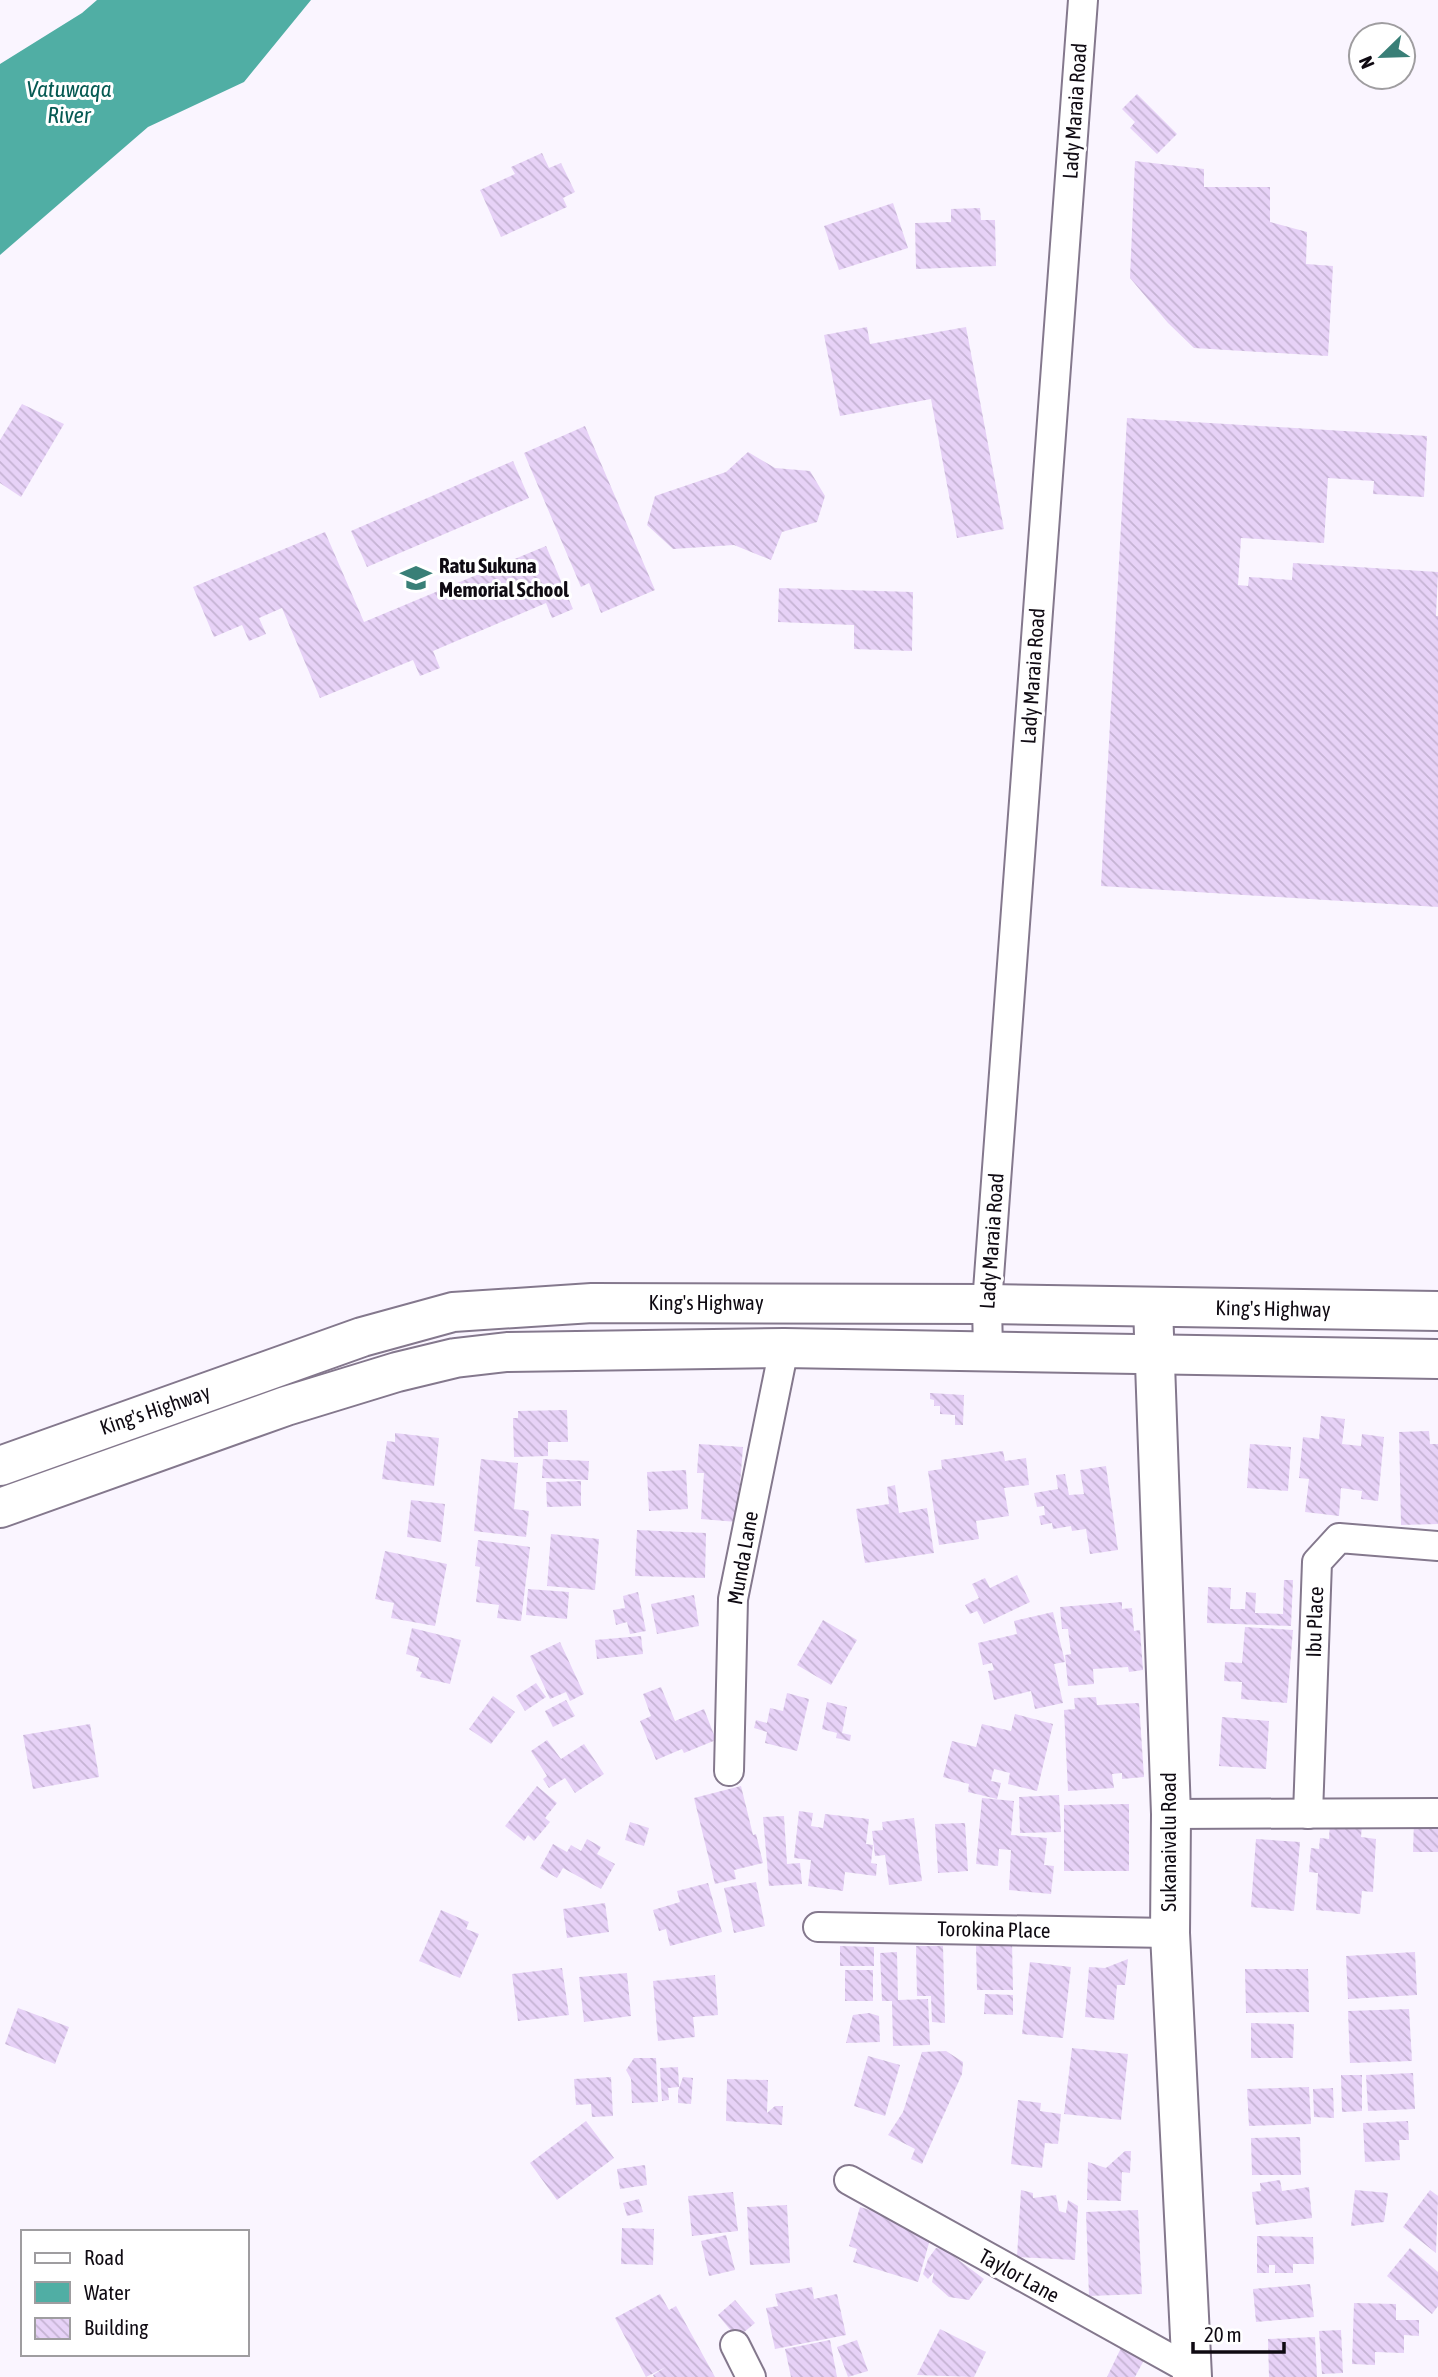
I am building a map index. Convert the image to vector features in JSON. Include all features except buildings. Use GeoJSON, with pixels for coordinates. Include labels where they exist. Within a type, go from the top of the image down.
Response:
{"type":"FeatureCollection","features":[{"type":"Feature","properties":{"kind":"main road","name":"King's Highway"},"geometry":{"type":"LineString","coordinates":[[0,1466],[362,1337],[453,1312],[592,1303],[987,1304],[1438,1311]]}},
{"type":"Feature","properties":{"kind":"main road","name":"Sukanaivalu Road"},"geometry":{"type":"LineString","coordinates":[[1153,1307],[1171,1814],[1170,1933],[1191,2374]]}},
{"type":"Feature","properties":{"kind":"main road","name":"King's Highway"},"geometry":{"type":"LineString","coordinates":[[0,1508],[286,1406],[397,1372],[454,1358],[507,1352],[784,1348],[1438,1359]]}},
{"type":"Feature","properties":{"kind":"street","name":"Lady Maraia Road"},"geometry":{"type":"LineString","coordinates":[[988,1352],[987,1304],[1083,0]]}},
{"type":"Feature","properties":{"kind":"street","name":"Munda Lane"},"geometry":{"type":"LineString","coordinates":[[729,1771],[733,1599],[784,1348]]}},
{"type":"Feature","properties":{"kind":"street","name":"Ibu Place"},"geometry":{"type":"LineString","coordinates":[[1308,1814],[1317,1562],[1339,1538],[1438,1546]]}},
{"type":"Feature","properties":{"kind":"street"},"geometry":{"type":"LineString","coordinates":[[1171,1814],[1438,1813]]}},
{"type":"Feature","properties":{"kind":"street","name":"Torokina Place"},"geometry":{"type":"LineString","coordinates":[[818,1927],[1170,1933]]}},
{"type":"Feature","properties":{"kind":"street","name":"Taylor Lane"},"geometry":{"type":"LineString","coordinates":[[849,2180],[1191,2374]]}},
{"type":"Feature","properties":{"kind":"street"},"geometry":{"type":"LineString","coordinates":[[735,2345],[751,2377]]}},
{"type":"Feature","properties":{"kind":"water","name":"Vatuwaqa River"},"geometry":{"type":"Polygon","coordinates":[[[97,0],[311,0],[244,82],[148,127],[0,255],[0,64],[82,13],[97,0]]]}},
{"type":"Feature","properties":{"kind":"place","name":"Ratu Sukuna Memorial School"},"geometry":{"type":"Point","coordinates":[416,578]}}]}
